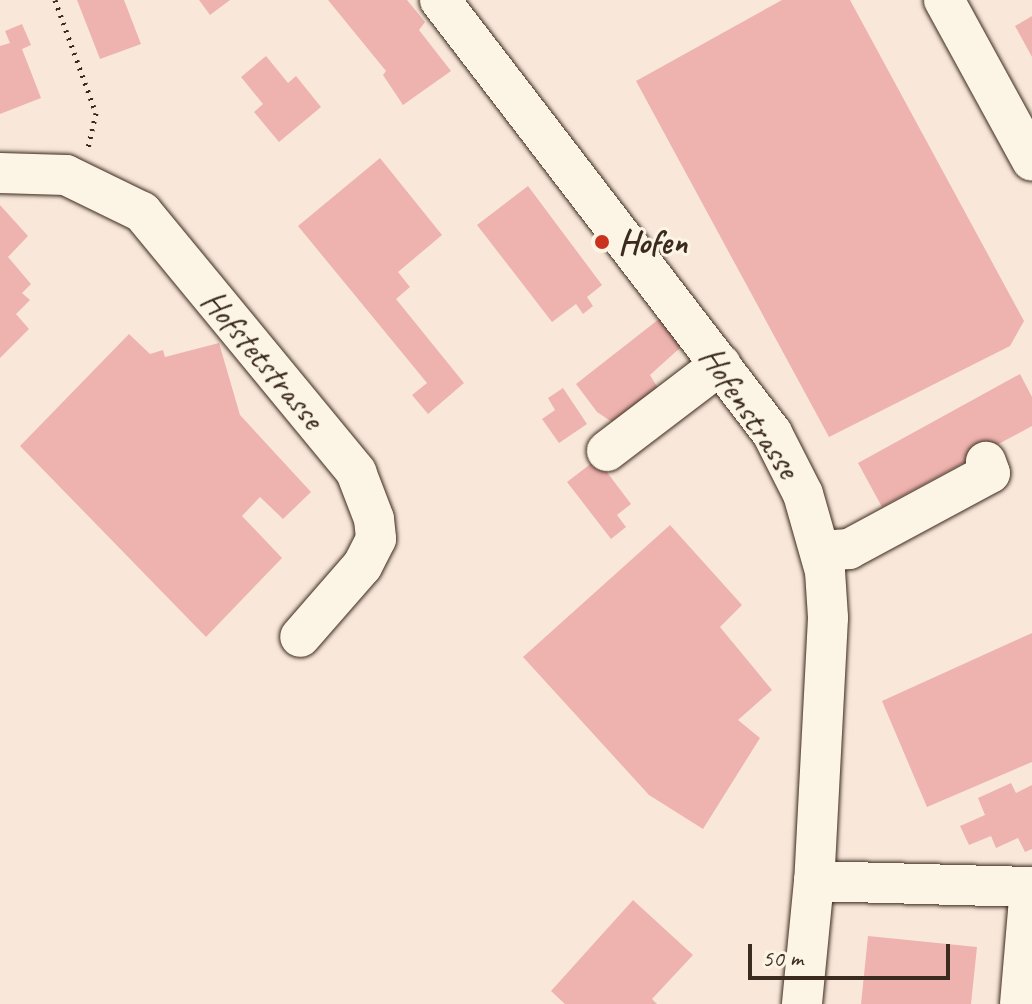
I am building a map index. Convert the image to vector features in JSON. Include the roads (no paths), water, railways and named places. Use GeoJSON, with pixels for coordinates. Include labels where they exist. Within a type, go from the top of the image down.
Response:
{"type":"FeatureCollection","features":[{"type":"Feature","properties":{"kind":"street","name":"Hofenstrasse"},"geometry":{"type":"LineString","coordinates":[[440,0],[721,364],[789,462],[821,551],[828,618],[814,881],[802,1004]]}},
{"type":"Feature","properties":{"kind":"street"},"geometry":{"type":"LineString","coordinates":[[944,0],[1032,161]]}},
{"type":"Feature","properties":{"kind":"street","name":"Hofstetstrasse"},"geometry":{"type":"LineString","coordinates":[[0,173],[66,175],[142,212],[356,472],[367,495],[376,539],[362,566],[300,637]]}},
{"type":"Feature","properties":{"kind":"street"},"geometry":{"type":"LineString","coordinates":[[607,451],[721,364]]}},
{"type":"Feature","properties":{"kind":"street"},"geometry":{"type":"LineString","coordinates":[[821,551],[849,549],[990,473],[986,462]]}},
{"type":"Feature","properties":{"kind":"street"},"geometry":{"type":"LineString","coordinates":[[814,881],[1031,887],[1020,1004]]}},
{"type":"Feature","properties":{"kind":"place","name":"Hofen"},"geometry":{"type":"Point","coordinates":[602,242]}}]}
